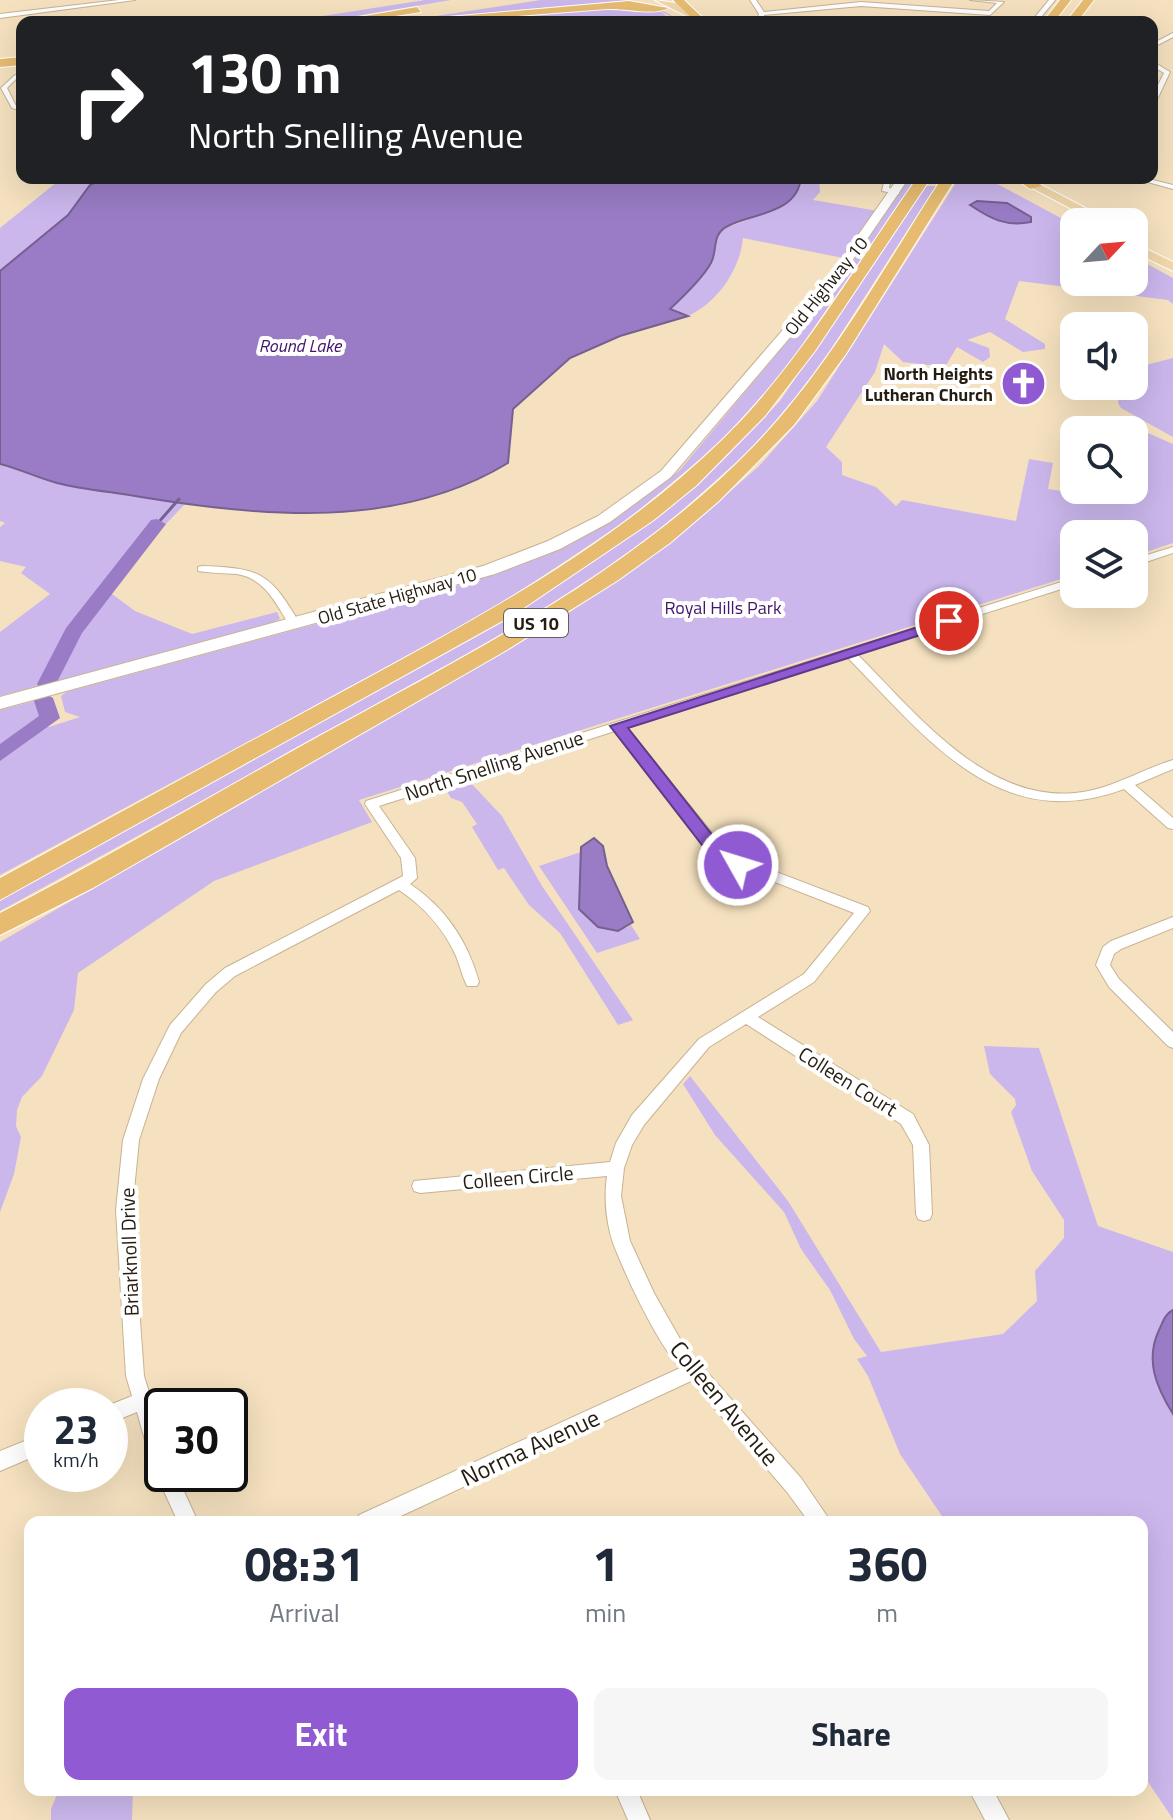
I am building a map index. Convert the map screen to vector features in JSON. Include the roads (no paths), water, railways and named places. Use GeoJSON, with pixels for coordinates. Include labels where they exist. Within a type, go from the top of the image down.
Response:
{"type":"FeatureCollection","features":[{"type":"Feature","properties":{"kind":"highway"},"geometry":{"type":"LineString","coordinates":[[402,16],[527,0]]}},
{"type":"Feature","properties":{"kind":"highway"},"geometry":{"type":"LineString","coordinates":[[608,5],[637,0]]}},
{"type":"Feature","properties":{"kind":"highway"},"geometry":{"type":"LineString","coordinates":[[678,0],[693,16]]}},
{"type":"Feature","properties":{"kind":"highway"},"geometry":{"type":"LineString","coordinates":[[1053,16],[1066,0]]}},
{"type":"Feature","properties":{"kind":"highway"},"geometry":{"type":"LineString","coordinates":[[1076,16],[1089,0]]}},
{"type":"Feature","properties":{"kind":"highway"},"geometry":{"type":"LineString","coordinates":[[471,16],[660,3]]}},
{"type":"Feature","properties":{"kind":"highway"},"geometry":{"type":"LineString","coordinates":[[394,16],[459,4]]}},
{"type":"Feature","properties":{"kind":"highway"},"geometry":{"type":"LineString","coordinates":[[390,16],[425,7]]}},
{"type":"Feature","properties":{"kind":"highway","name":"US 10"},"geometry":{"type":"LineString","coordinates":[[0,890],[483,624],[584,561],[666,501],[738,435],[798,367],[920,184]]}},
{"type":"Feature","properties":{"kind":"highway","name":"US 10"},"geometry":{"type":"LineString","coordinates":[[0,925],[536,624],[669,533],[731,480],[804,401],[845,346],[945,184]]}},
{"type":"Feature","properties":{"kind":"main road"},"geometry":{"type":"LineString","coordinates":[[660,3],[680,6],[692,16]]}},
{"type":"Feature","properties":{"kind":"main road"},"geometry":{"type":"LineString","coordinates":[[1013,184],[1060,209]]}},
{"type":"Feature","properties":{"kind":"main road"},"geometry":{"type":"LineString","coordinates":[[1031,184],[1078,208]]}},
{"type":"Feature","properties":{"kind":"main road"},"geometry":{"type":"LineString","coordinates":[[1148,243],[1173,256]]}},
{"type":"Feature","properties":{"kind":"main road"},"geometry":{"type":"LineString","coordinates":[[1148,254],[1173,267]]}},
{"type":"Feature","properties":{"kind":"street"},"geometry":{"type":"LineString","coordinates":[[0,16],[132,0]]}},
{"type":"Feature","properties":{"kind":"street"},"geometry":{"type":"LineString","coordinates":[[753,0],[762,14],[892,3],[990,13],[1001,2],[973,0]]}},
{"type":"Feature","properties":{"kind":"street"},"geometry":{"type":"LineString","coordinates":[[946,16],[951,0]]}},
{"type":"Feature","properties":{"kind":"street"},"geometry":{"type":"LineString","coordinates":[[1039,16],[1052,0]]}},
{"type":"Feature","properties":{"kind":"street"},"geometry":{"type":"LineString","coordinates":[[1158,67],[1167,72],[1158,91]]}},
{"type":"Feature","properties":{"kind":"street"},"geometry":{"type":"LineString","coordinates":[[16,74],[4,88],[16,108]]}},
{"type":"Feature","properties":{"kind":"street"},"geometry":{"type":"LineString","coordinates":[[886,184],[885,189],[896,192]]}},
{"type":"Feature","properties":{"kind":"street","name":"Old Highway 10"},"geometry":{"type":"LineString","coordinates":[[741,389],[835,277],[901,184]]}},
{"type":"Feature","properties":{"kind":"street","name":"Old State Highway 10"},"geometry":{"type":"LineString","coordinates":[[0,703],[495,568],[579,533],[648,490],[681,459],[741,389]]}},
{"type":"Feature","properties":{"kind":"street"},"geometry":{"type":"LineString","coordinates":[[1148,558],[1173,550]]}},
{"type":"Feature","properties":{"kind":"street"},"geometry":{"type":"LineString","coordinates":[[202,569],[242,571],[261,578],[272,586],[294,624]]}},
{"type":"Feature","properties":{"kind":"street","name":"North Snelling Avenue"},"geometry":{"type":"LineString","coordinates":[[401,885],[410,878],[408,858],[371,804],[1060,586]]}},
{"type":"Feature","properties":{"kind":"street"},"geometry":{"type":"LineString","coordinates":[[850,653],[965,764],[999,786],[1024,795],[1072,798],[1125,783],[1173,764]]}},
{"type":"Feature","properties":{"kind":"street","name":"Colleen Avenue"},"geometry":{"type":"LineString","coordinates":[[618,726],[724,857],[863,911],[809,978],[704,1043],[638,1120],[624,1143],[616,1168],[613,1196],[621,1241],[661,1325],[693,1371],[785,1475],[816,1516]]}},
{"type":"Feature","properties":{"kind":"street"},"geometry":{"type":"LineString","coordinates":[[1125,783],[1173,825]]}},
{"type":"Feature","properties":{"kind":"street"},"geometry":{"type":"LineString","coordinates":[[401,885],[428,902],[466,957],[472,982]]}},
{"type":"Feature","properties":{"kind":"street","name":"Briarknoll Drive"},"geometry":{"type":"LineString","coordinates":[[144,1413],[135,1376],[124,1210],[131,1140],[165,1047],[191,1008],[230,972],[401,885]]}},
{"type":"Feature","properties":{"kind":"street"},"geometry":{"type":"LineString","coordinates":[[1173,922],[1116,945],[1108,951],[1103,965],[1114,983],[1173,1042]]}},
{"type":"Feature","properties":{"kind":"street","name":"Colleen Court"},"geometry":{"type":"LineString","coordinates":[[745,1016],[907,1119],[921,1145],[924,1214]]}},
{"type":"Feature","properties":{"kind":"street","name":"Colleen Circle"},"geometry":{"type":"LineString","coordinates":[[420,1186],[616,1168]]}},
{"type":"Feature","properties":{"kind":"street","name":"Norma Avenue"},"geometry":{"type":"LineString","coordinates":[[379,1516],[693,1371]]}},
{"type":"Feature","properties":{"kind":"street"},"geometry":{"type":"LineString","coordinates":[[128,1407],[140,1402]]}},
{"type":"Feature","properties":{"kind":"street"},"geometry":{"type":"LineString","coordinates":[[0,1461],[24,1451]]}},
{"type":"Feature","properties":{"kind":"street"},"geometry":{"type":"LineString","coordinates":[[174,1492],[185,1516]]}},
{"type":"Feature","properties":{"kind":"street"},"geometry":{"type":"LineString","coordinates":[[629,1796],[639,1820]]}},
{"type":"Feature","properties":{"kind":"street"},"geometry":{"type":"LineString","coordinates":[[984,1796],[998,1820]]}},
{"type":"Feature","properties":{"kind":"water","name":"Round Lake"},"geometry":{"type":"Polygon","coordinates":[[[800,184],[798,190],[783,206],[728,226],[719,233],[707,269],[670,309],[688,316],[620,336],[570,358],[513,409],[508,463],[466,485],[421,499],[329,513],[281,513],[187,504],[78,487],[0,464],[0,271],[68,215],[90,185],[800,184]]]}},
{"type":"Feature","properties":{"kind":"water"},"geometry":{"type":"Polygon","coordinates":[[[977,201],[1007,203],[1031,217],[1031,222],[999,221],[970,205],[977,201]]]}},
{"type":"Feature","properties":{"kind":"water"},"geometry":{"type":"Polygon","coordinates":[[[594,838],[603,846],[607,866],[633,922],[618,931],[598,927],[579,909],[581,847],[594,838]]]}},
{"type":"Feature","properties":{"kind":"water"},"geometry":{"type":"Polygon","coordinates":[[[1173,1310],[1173,1414],[1157,1383],[1153,1352],[1159,1330],[1173,1310]]]}},
{"type":"Feature","properties":{"kind":"waterway"},"geometry":{"type":"LineString","coordinates":[[157,524],[179,499]]}},
{"type":"Feature","properties":{"kind":"waterway"},"geometry":{"type":"LineString","coordinates":[[47,684],[73,632],[157,524]]}},
{"type":"Feature","properties":{"kind":"waterway"},"geometry":{"type":"LineString","coordinates":[[0,754],[50,718],[43,698]]}},
{"type":"Feature","properties":{"kind":"place","name":"North Heights Lutheran Church"},"geometry":{"type":"Point","coordinates":[1024,383]}},
{"type":"Feature","properties":{"kind":"park label","name":"Royal Hills Park"},"geometry":{"type":"Point","coordinates":[723,607]}}]}
